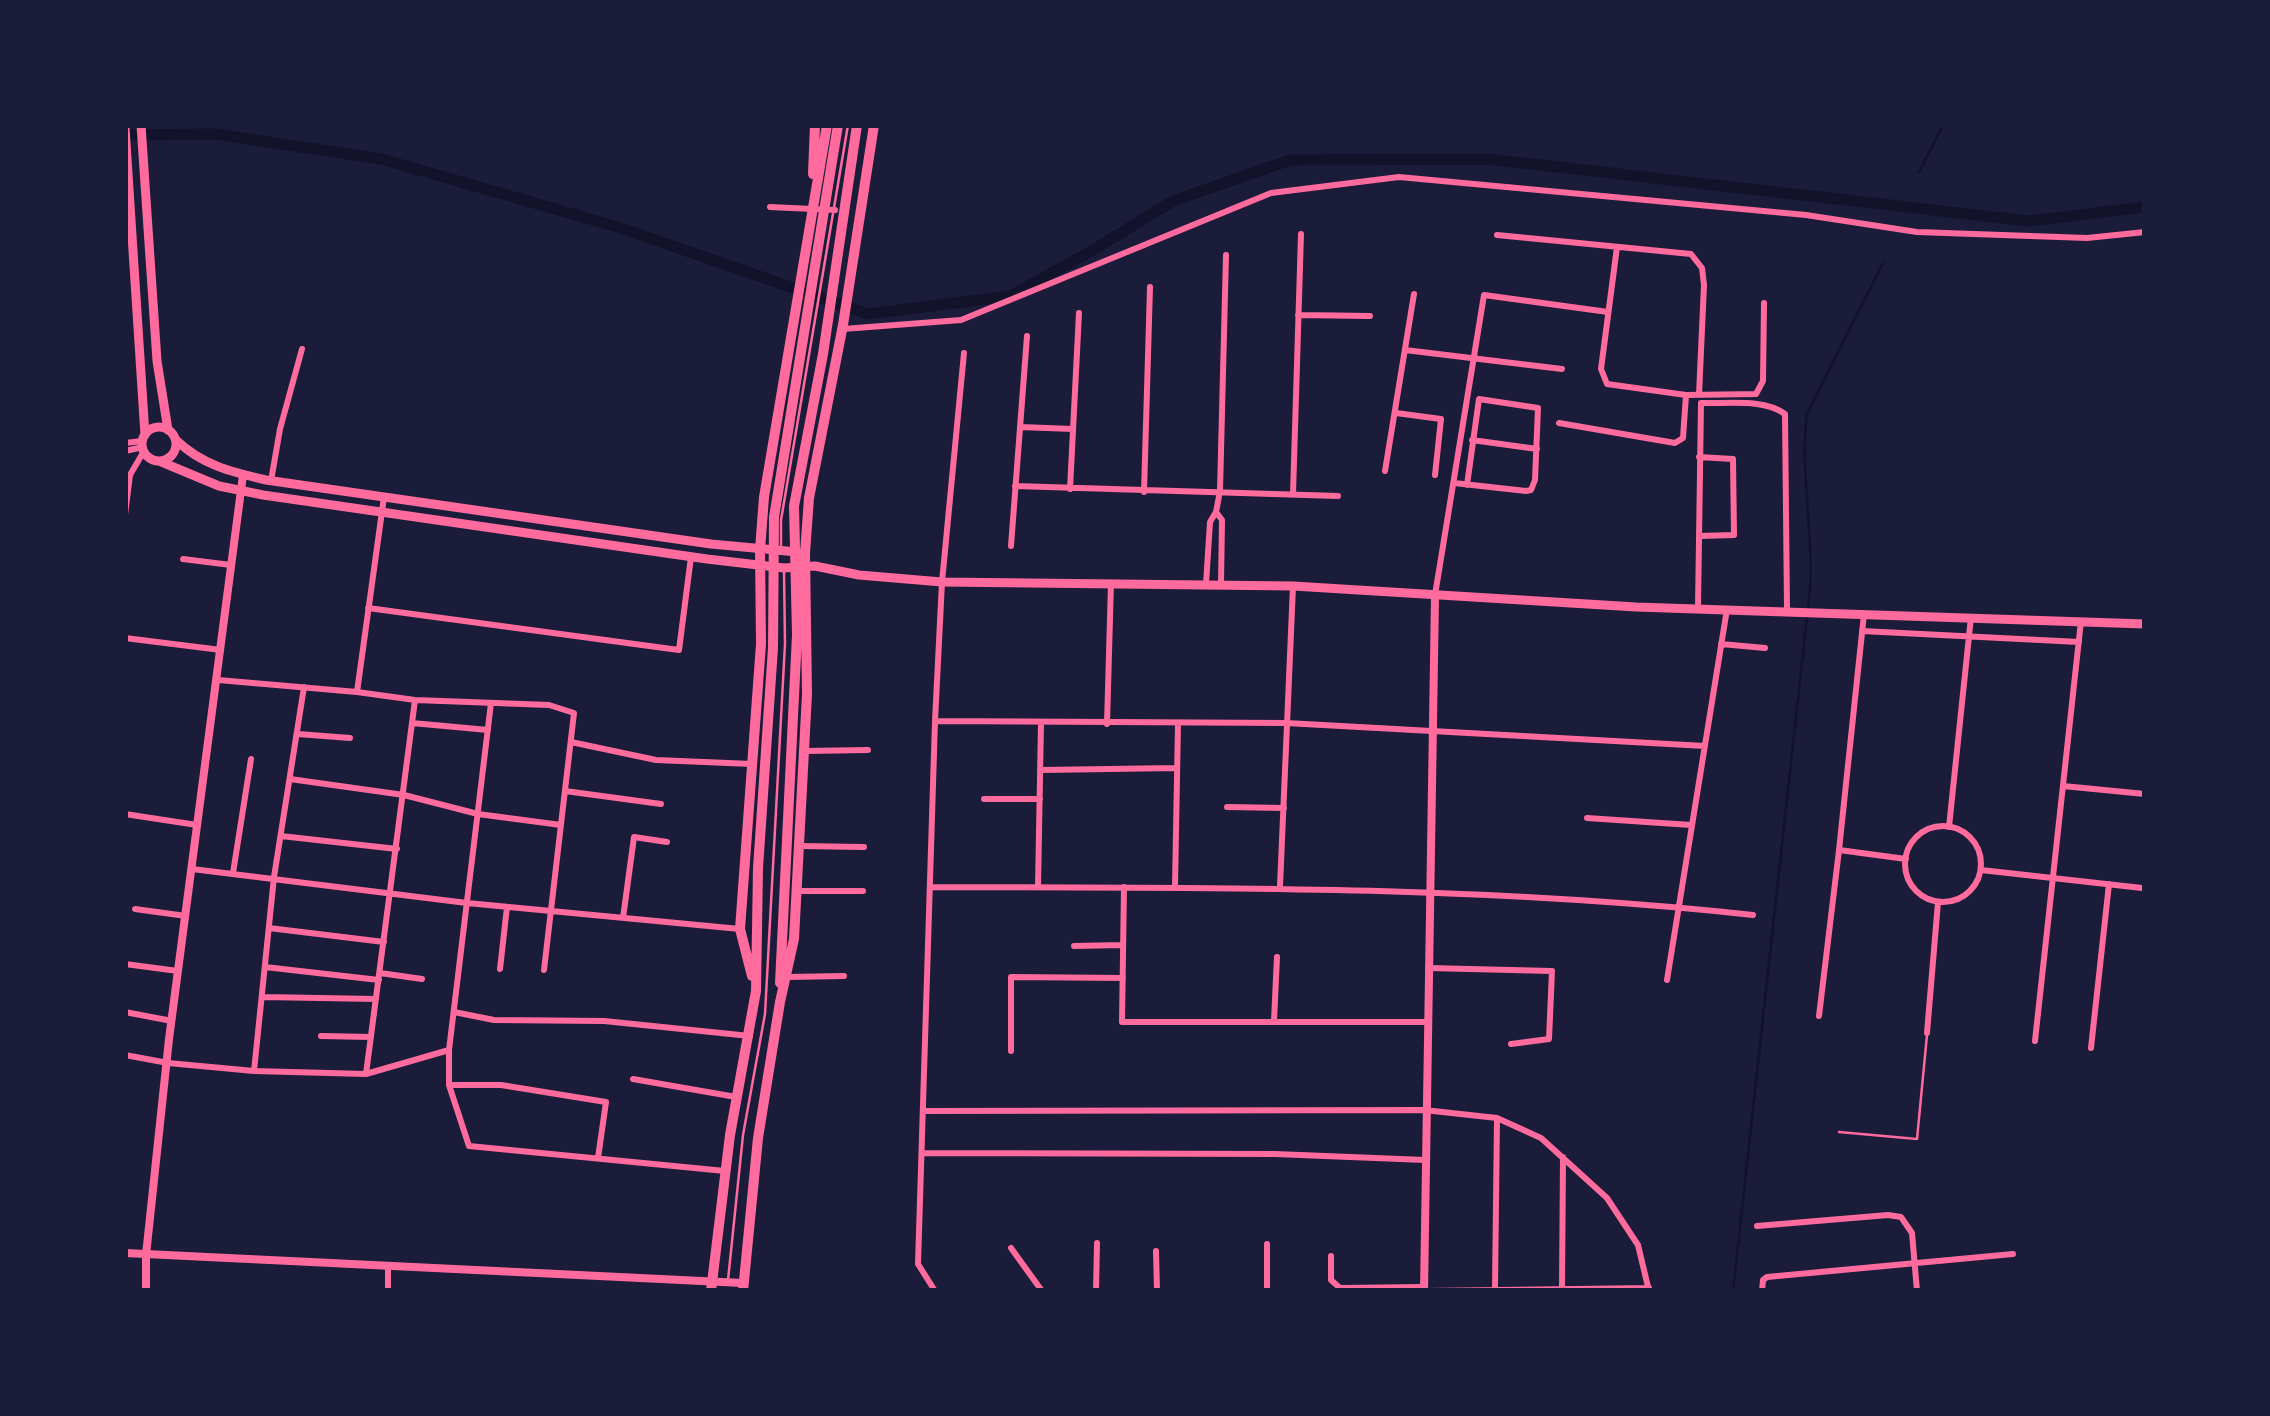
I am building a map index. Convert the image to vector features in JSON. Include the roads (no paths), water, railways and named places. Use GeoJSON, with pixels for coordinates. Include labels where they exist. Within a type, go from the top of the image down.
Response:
{"type":"FeatureCollection","features":[{"type":"Feature","properties":{"kind":"highway"},"geometry":{"type":"LineString","coordinates":[[812,208],[815,125]]}},
{"type":"Feature","properties":{"kind":"highway"},"geometry":{"type":"LineString","coordinates":[[756,991],[740,928],[761,644],[764,497],[828,125]]}},
{"type":"Feature","properties":{"kind":"highway"},"geometry":{"type":"LineString","coordinates":[[712,1286],[725,1171],[756,991],[758,868],[774,648],[774,517],[838,125]]}},
{"type":"Feature","properties":{"kind":"highway"},"geometry":{"type":"LineString","coordinates":[[780,1002],[797,635],[794,506],[824,354],[857,125]]}},
{"type":"Feature","properties":{"kind":"highway"},"geometry":{"type":"LineString","coordinates":[[743,1287],[758,1138],[794,939],[809,636],[811,567],[805,553],[809,498],[842,327],[874,125]]}},
{"type":"Feature","properties":{"kind":"main road"},"geometry":{"type":"LineString","coordinates":[[141,125],[157,360],[168,430],[192,455],[224,471],[271,480],[760,550],[805,553]]}},
{"type":"Feature","properties":{"kind":"main road"},"geometry":{"type":"LineString","coordinates":[[125,128],[143,443],[150,458],[219,486],[691,557],[942,582],[1292,586],[1435,596],[2145,624]]}},
{"type":"Feature","properties":{"kind":"main road"},"geometry":{"type":"LineString","coordinates":[[143,443],[156,427],[168,430]]}},
{"type":"Feature","properties":{"kind":"main road"},"geometry":{"type":"LineString","coordinates":[[160,461],[173,453],[176,440]]}},
{"type":"Feature","properties":{"kind":"street"},"geometry":{"type":"LineString","coordinates":[[842,327],[961,320],[1271,193],[1398,177],[1806,214],[1917,232],[2049,238],[2145,232]]}},
{"type":"Feature","properties":{"kind":"street"},"geometry":{"type":"LineString","coordinates":[[770,208],[836,210]]}},
{"type":"Feature","properties":{"kind":"street"},"geometry":{"type":"LineString","coordinates":[[1292,494],[1301,234]]}},
{"type":"Feature","properties":{"kind":"street"},"geometry":{"type":"LineString","coordinates":[[1497,235],[1691,254],[1702,268],[1700,395]]}},
{"type":"Feature","properties":{"kind":"street"},"geometry":{"type":"LineString","coordinates":[[1617,248],[1601,369],[1607,384],[1686,395],[1756,394],[1763,381],[1764,302]]}},
{"type":"Feature","properties":{"kind":"street"},"geometry":{"type":"LineString","coordinates":[[1206,584],[1210,522],[1220,491],[1226,254]]}},
{"type":"Feature","properties":{"kind":"street"},"geometry":{"type":"LineString","coordinates":[[1144,492],[1150,287]]}},
{"type":"Feature","properties":{"kind":"street"},"geometry":{"type":"LineString","coordinates":[[1385,471],[1414,294]]}},
{"type":"Feature","properties":{"kind":"street"},"geometry":{"type":"LineString","coordinates":[[1424,1290],[1435,596],[1484,294],[1608,312]]}},
{"type":"Feature","properties":{"kind":"street"},"geometry":{"type":"LineString","coordinates":[[1070,488],[1079,313]]}},
{"type":"Feature","properties":{"kind":"street"},"geometry":{"type":"LineString","coordinates":[[1298,314],[1370,316]]}},
{"type":"Feature","properties":{"kind":"street"},"geometry":{"type":"LineString","coordinates":[[1011,546],[1027,336]]}},
{"type":"Feature","properties":{"kind":"street"},"geometry":{"type":"LineString","coordinates":[[271,480],[302,349]]}},
{"type":"Feature","properties":{"kind":"street"},"geometry":{"type":"LineString","coordinates":[[1405,350],[1562,369]]}},
{"type":"Feature","properties":{"kind":"street"},"geometry":{"type":"LineString","coordinates":[[936,1291],[918,1264],[942,582],[964,353]]}},
{"type":"Feature","properties":{"kind":"street"},"geometry":{"type":"LineString","coordinates":[[1559,422],[1675,443],[1683,438],[1686,395]]}},
{"type":"Feature","properties":{"kind":"street"},"geometry":{"type":"LineString","coordinates":[[1454,483],[1468,485],[1531,490],[1538,449],[1538,408],[1479,398],[1468,485]]}},
{"type":"Feature","properties":{"kind":"street"},"geometry":{"type":"LineString","coordinates":[[1698,607],[1701,403],[1758,405],[1786,414],[1787,610]]}},
{"type":"Feature","properties":{"kind":"street"},"geometry":{"type":"LineString","coordinates":[[1396,413],[1442,419],[1435,475]]}},
{"type":"Feature","properties":{"kind":"street"},"geometry":{"type":"LineString","coordinates":[[1020,427],[1073,429]]}},
{"type":"Feature","properties":{"kind":"street"},"geometry":{"type":"LineString","coordinates":[[1472,440],[1538,449]]}},
{"type":"Feature","properties":{"kind":"street"},"geometry":{"type":"LineString","coordinates":[[125,443],[143,443]]}},
{"type":"Feature","properties":{"kind":"street"},"geometry":{"type":"LineString","coordinates":[[125,451],[143,443]]}},
{"type":"Feature","properties":{"kind":"street"},"geometry":{"type":"LineString","coordinates":[[125,514],[130,475],[143,443]]}},
{"type":"Feature","properties":{"kind":"street"},"geometry":{"type":"LineString","coordinates":[[1699,457],[1733,459],[1734,536],[1699,536]]}},
{"type":"Feature","properties":{"kind":"street"},"geometry":{"type":"LineString","coordinates":[[146,1291],[146,1255],[172,1020],[243,475]]}},
{"type":"Feature","properties":{"kind":"street"},"geometry":{"type":"LineString","coordinates":[[1015,486],[1338,496]]}},
{"type":"Feature","properties":{"kind":"street"},"geometry":{"type":"LineString","coordinates":[[357,692],[384,497]]}},
{"type":"Feature","properties":{"kind":"street"},"geometry":{"type":"LineString","coordinates":[[1216,512],[1222,520],[1221,584]]}},
{"type":"Feature","properties":{"kind":"street"},"geometry":{"type":"LineString","coordinates":[[368,608],[679,650],[691,557]]}},
{"type":"Feature","properties":{"kind":"street"},"geometry":{"type":"LineString","coordinates":[[183,558],[231,565]]}},
{"type":"Feature","properties":{"kind":"street"},"geometry":{"type":"LineString","coordinates":[[1107,724],[1111,583]]}},
{"type":"Feature","properties":{"kind":"street"},"geometry":{"type":"LineString","coordinates":[[1280,886],[1292,586]]}},
{"type":"Feature","properties":{"kind":"street"},"geometry":{"type":"LineString","coordinates":[[1667,980],[1727,608]]}},
{"type":"Feature","properties":{"kind":"street"},"geometry":{"type":"LineString","coordinates":[[1819,1016],[1864,614]]}},
{"type":"Feature","properties":{"kind":"street"},"geometry":{"type":"LineString","coordinates":[[1949,827],[1971,616]]}},
{"type":"Feature","properties":{"kind":"street"},"geometry":{"type":"LineString","coordinates":[[2036,1042],[2081,621]]}},
{"type":"Feature","properties":{"kind":"street"},"geometry":{"type":"LineString","coordinates":[[1862,630],[2079,642]]}},
{"type":"Feature","properties":{"kind":"street"},"geometry":{"type":"LineString","coordinates":[[125,638],[221,650]]}},
{"type":"Feature","properties":{"kind":"street"},"geometry":{"type":"LineString","coordinates":[[1721,644],[1765,648]]}},
{"type":"Feature","properties":{"kind":"street"},"geometry":{"type":"LineString","coordinates":[[218,680],[415,700],[549,705],[574,713],[544,970]]}},
{"type":"Feature","properties":{"kind":"street"},"geometry":{"type":"LineString","coordinates":[[254,1071],[274,878],[304,687]]}},
{"type":"Feature","properties":{"kind":"street"},"geometry":{"type":"LineString","coordinates":[[366,1074],[415,700]]}},
{"type":"Feature","properties":{"kind":"street"},"geometry":{"type":"LineString","coordinates":[[491,703],[450,1050],[450,1085],[470,1146],[725,1171]]}},
{"type":"Feature","properties":{"kind":"street"},"geometry":{"type":"LineString","coordinates":[[935,722],[1286,724],[1705,746]]}},
{"type":"Feature","properties":{"kind":"street"},"geometry":{"type":"LineString","coordinates":[[1038,887],[1041,723]]}},
{"type":"Feature","properties":{"kind":"street"},"geometry":{"type":"LineString","coordinates":[[412,724],[488,730]]}},
{"type":"Feature","properties":{"kind":"street"},"geometry":{"type":"LineString","coordinates":[[1175,886],[1178,724]]}},
{"type":"Feature","properties":{"kind":"street"},"geometry":{"type":"LineString","coordinates":[[298,734],[350,738]]}},
{"type":"Feature","properties":{"kind":"street"},"geometry":{"type":"LineString","coordinates":[[571,742],[656,760],[753,764]]}},
{"type":"Feature","properties":{"kind":"street"},"geometry":{"type":"LineString","coordinates":[[805,751],[868,750]]}},
{"type":"Feature","properties":{"kind":"street"},"geometry":{"type":"LineString","coordinates":[[233,873],[251,759]]}},
{"type":"Feature","properties":{"kind":"street"},"geometry":{"type":"LineString","coordinates":[[1041,770],[1178,768]]}},
{"type":"Feature","properties":{"kind":"street"},"geometry":{"type":"LineString","coordinates":[[290,779],[404,795],[478,814],[561,826]]}},
{"type":"Feature","properties":{"kind":"street"},"geometry":{"type":"LineString","coordinates":[[2063,786],[2145,794]]}},
{"type":"Feature","properties":{"kind":"street"},"geometry":{"type":"LineString","coordinates":[[565,791],[661,804]]}},
{"type":"Feature","properties":{"kind":"street"},"geometry":{"type":"LineString","coordinates":[[984,799],[1040,798]]}},
{"type":"Feature","properties":{"kind":"street"},"geometry":{"type":"LineString","coordinates":[[1227,807],[1284,808]]}},
{"type":"Feature","properties":{"kind":"street"},"geometry":{"type":"LineString","coordinates":[[125,814],[198,825]]}},
{"type":"Feature","properties":{"kind":"street"},"geometry":{"type":"LineString","coordinates":[[1587,818],[1691,825]]}},
{"type":"Feature","properties":{"kind":"street"},"geometry":{"type":"LineString","coordinates":[[1949,827],[1974,842],[1981,870],[1966,895],[1938,902],[1913,887],[1906,874],[1906,859],[1910,845],[1920,834],[1949,827]]}},
{"type":"Feature","properties":{"kind":"street"},"geometry":{"type":"LineString","coordinates":[[281,836],[397,849]]}},
{"type":"Feature","properties":{"kind":"street"},"geometry":{"type":"LineString","coordinates":[[623,918],[634,837],[667,842]]}},
{"type":"Feature","properties":{"kind":"street"},"geometry":{"type":"LineString","coordinates":[[800,846],[864,847]]}},
{"type":"Feature","properties":{"kind":"street"},"geometry":{"type":"LineString","coordinates":[[1839,850],[1906,859]]}},
{"type":"Feature","properties":{"kind":"street"},"geometry":{"type":"LineString","coordinates":[[192,868],[467,903],[740,928]]}},
{"type":"Feature","properties":{"kind":"street"},"geometry":{"type":"LineString","coordinates":[[1981,870],[2142,888]]}},
{"type":"Feature","properties":{"kind":"street"},"geometry":{"type":"LineString","coordinates":[[2091,1048],[2109,884]]}},
{"type":"Feature","properties":{"kind":"street"},"geometry":{"type":"LineString","coordinates":[[930,886],[1280,886],[1677,907],[1753,916]]}},
{"type":"Feature","properties":{"kind":"street"},"geometry":{"type":"LineString","coordinates":[[1124,887],[1122,1022],[1426,1022]]}},
{"type":"Feature","properties":{"kind":"street"},"geometry":{"type":"LineString","coordinates":[[797,891],[864,891]]}},
{"type":"Feature","properties":{"kind":"street"},"geometry":{"type":"LineString","coordinates":[[1927,1033],[1938,902]]}},
{"type":"Feature","properties":{"kind":"street"},"geometry":{"type":"LineString","coordinates":[[500,968],[507,907]]}},
{"type":"Feature","properties":{"kind":"street"},"geometry":{"type":"LineString","coordinates":[[135,909],[186,916]]}},
{"type":"Feature","properties":{"kind":"street"},"geometry":{"type":"LineString","coordinates":[[269,928],[384,942]]}},
{"type":"Feature","properties":{"kind":"street"},"geometry":{"type":"LineString","coordinates":[[1074,946],[1123,945]]}},
{"type":"Feature","properties":{"kind":"street"},"geometry":{"type":"LineString","coordinates":[[1274,1021],[1277,957]]}},
{"type":"Feature","properties":{"kind":"street"},"geometry":{"type":"LineString","coordinates":[[125,964],[178,971]]}},
{"type":"Feature","properties":{"kind":"street"},"geometry":{"type":"LineString","coordinates":[[265,966],[422,978]]}},
{"type":"Feature","properties":{"kind":"street"},"geometry":{"type":"LineString","coordinates":[[1428,968],[1552,971],[1549,1040],[1510,1044]]}},
{"type":"Feature","properties":{"kind":"street"},"geometry":{"type":"LineString","coordinates":[[786,977],[844,976]]}},
{"type":"Feature","properties":{"kind":"street"},"geometry":{"type":"LineString","coordinates":[[1011,1051],[1011,977],[1123,978]]}},
{"type":"Feature","properties":{"kind":"street"},"geometry":{"type":"LineString","coordinates":[[262,997],[376,999]]}},
{"type":"Feature","properties":{"kind":"street"},"geometry":{"type":"LineString","coordinates":[[125,1012],[172,1020]]}},
{"type":"Feature","properties":{"kind":"street"},"geometry":{"type":"LineString","coordinates":[[454,1012],[494,1020],[604,1020],[750,1036]]}},
{"type":"Feature","properties":{"kind":"street"},"geometry":{"type":"LineString","coordinates":[[321,1036],[371,1037]]}},
{"type":"Feature","properties":{"kind":"street"},"geometry":{"type":"LineString","coordinates":[[125,1055],[254,1071],[366,1074],[450,1050]]}},
{"type":"Feature","properties":{"kind":"street"},"geometry":{"type":"LineString","coordinates":[[633,1078],[737,1097]]}},
{"type":"Feature","properties":{"kind":"street"},"geometry":{"type":"LineString","coordinates":[[450,1085],[501,1085],[606,1102],[598,1158]]}},
{"type":"Feature","properties":{"kind":"street"},"geometry":{"type":"LineString","coordinates":[[924,1111],[1424,1110],[1497,1118],[1542,1138],[1607,1198],[1638,1244],[1649,1290],[1340,1288],[1331,1280],[1331,1256]]}},
{"type":"Feature","properties":{"kind":"street"},"geometry":{"type":"LineString","coordinates":[[1496,1288],[1497,1118]]}},
{"type":"Feature","properties":{"kind":"street"},"geometry":{"type":"LineString","coordinates":[[922,1154],[1275,1154],[1424,1160]]}},
{"type":"Feature","properties":{"kind":"street"},"geometry":{"type":"LineString","coordinates":[[1562,1288],[1563,1157]]}},
{"type":"Feature","properties":{"kind":"street"},"geometry":{"type":"LineString","coordinates":[[1757,1226],[1901,1217],[1912,1233],[1917,1291]]}},
{"type":"Feature","properties":{"kind":"street"},"geometry":{"type":"LineString","coordinates":[[1096,1291],[1097,1243]]}},
{"type":"Feature","properties":{"kind":"street"},"geometry":{"type":"LineString","coordinates":[[1267,1244],[1267,1291]]}},
{"type":"Feature","properties":{"kind":"street"},"geometry":{"type":"LineString","coordinates":[[1011,1248],[1042,1291]]}},
{"type":"Feature","properties":{"kind":"street"},"geometry":{"type":"LineString","coordinates":[[1156,1251],[1157,1291]]}},
{"type":"Feature","properties":{"kind":"street"},"geometry":{"type":"LineString","coordinates":[[125,1254],[743,1287]]}},
{"type":"Feature","properties":{"kind":"street"},"geometry":{"type":"LineString","coordinates":[[1762,1291],[1767,1277],[2013,1254]]}},
{"type":"Feature","properties":{"kind":"street"},"geometry":{"type":"LineString","coordinates":[[388,1266],[388,1291]]}},
{"type":"Feature","properties":{"kind":"lane"},"geometry":{"type":"LineString","coordinates":[[728,1286],[743,1135],[764,1014],[785,644],[781,520],[848,125]]}},
{"type":"Feature","properties":{"kind":"lane"},"geometry":{"type":"LineString","coordinates":[[1839,1132],[1917,1140],[1927,1033]]}},
{"type":"Feature","properties":{"kind":"waterway"},"geometry":{"type":"LineString","coordinates":[[1919,172],[1943,125]]}},
{"type":"Feature","properties":{"kind":"waterway"},"geometry":{"type":"LineString","coordinates":[[125,135],[215,134],[381,159],[618,227],[868,314],[1010,296],[1173,201],[1290,160],[1488,159],[2029,221],[2145,207]]}},
{"type":"Feature","properties":{"kind":"waterway"},"geometry":{"type":"LineString","coordinates":[[1808,609],[1811,560],[1805,463],[1807,414],[1883,263]]}},
{"type":"Feature","properties":{"kind":"waterway"},"geometry":{"type":"LineString","coordinates":[[1733,1291],[1807,617]]}}]}
